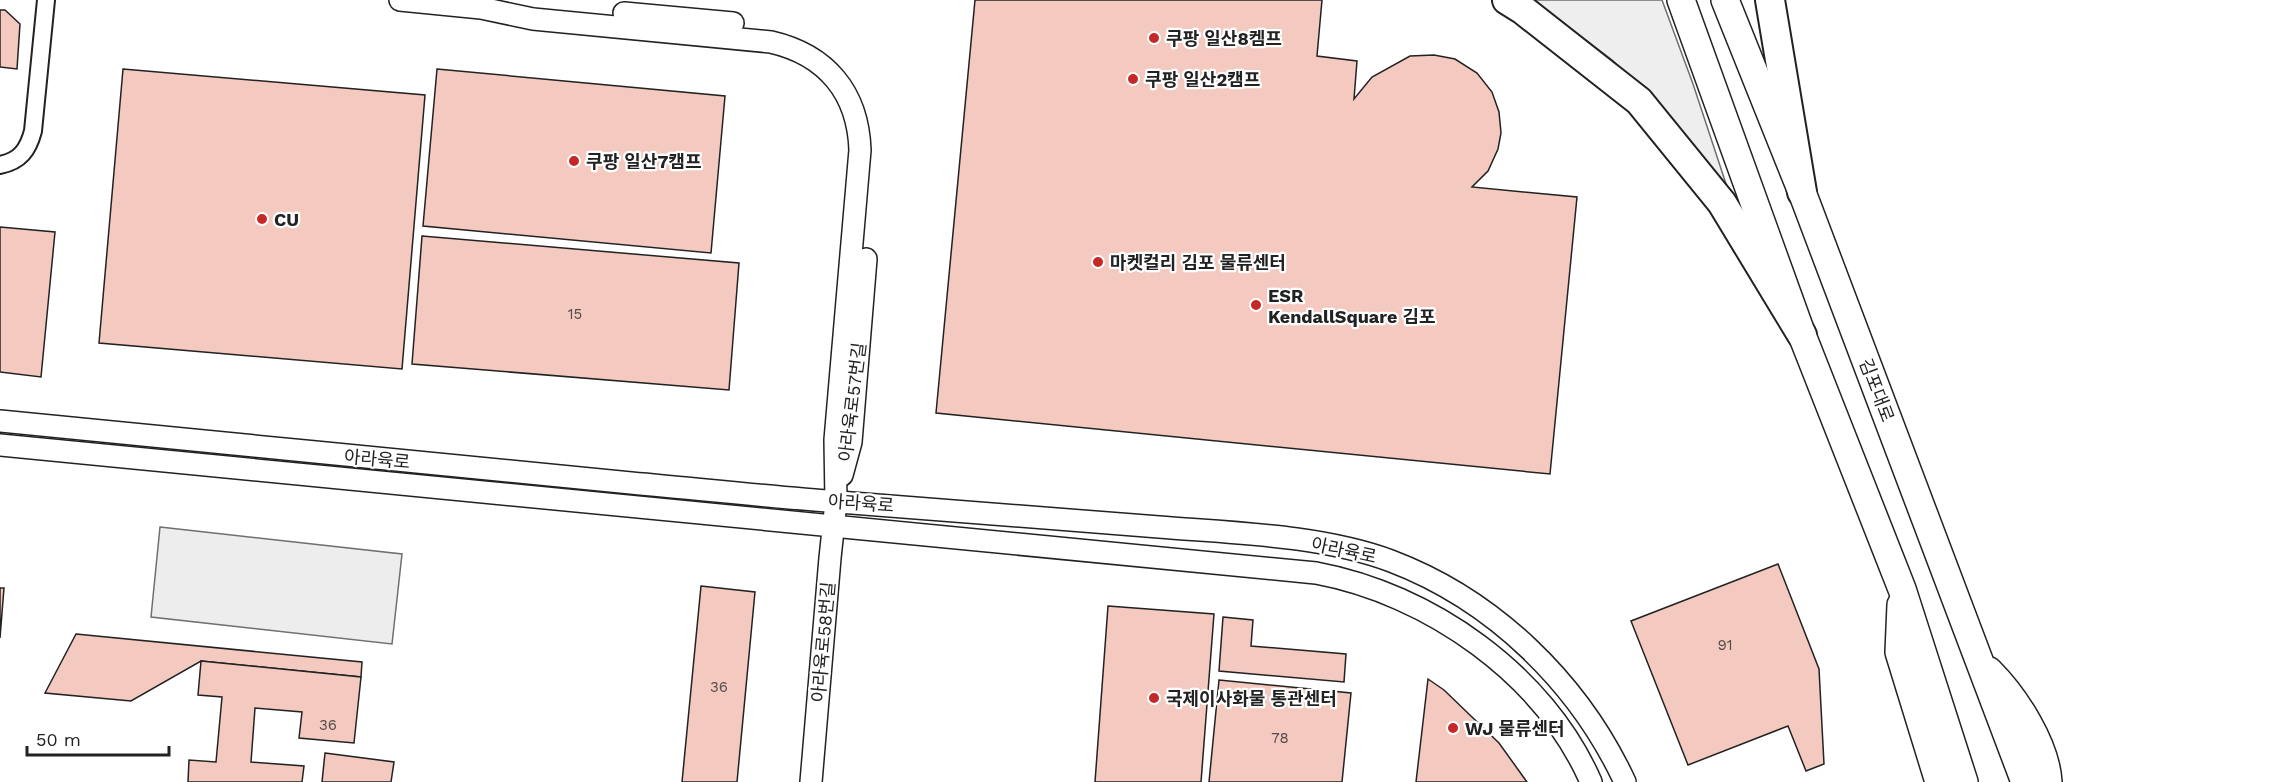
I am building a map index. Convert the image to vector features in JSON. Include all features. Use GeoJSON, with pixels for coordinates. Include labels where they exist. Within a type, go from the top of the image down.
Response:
{"type":"FeatureCollection","features":[{"type":"Feature","properties":{"kind":"highway"},"geometry":{"type":"LineString","coordinates":[[1508,0],[1638,101],[1722,203],[1802,335]]}},
{"type":"Feature","properties":{"kind":"highway"},"geometry":{"type":"LineString","coordinates":[[1770,0],[1802,192]]}},
{"type":"Feature","properties":{"kind":"main road"},"geometry":{"type":"LineString","coordinates":[[1681,0],[1802,335],[1902,589],[1964,782]]}},
{"type":"Feature","properties":{"kind":"main road","name":"김포대로"},"geometry":{"type":"LineString","coordinates":[[1725,0],[1802,192],[2025,782]]}},
{"type":"Feature","properties":{"kind":"main road"},"geometry":{"type":"LineString","coordinates":[[1902,589],[1899,652],[1939,782]]}},
{"type":"Feature","properties":{"kind":"main road"},"geometry":{"type":"LineString","coordinates":[[1978,660],[2006,688],[2029,725],[2042,757],[2048,782]]}},
{"type":"Feature","properties":{"kind":"street"},"geometry":{"type":"LineString","coordinates":[[0,165],[18,159],[29,144],[33,131],[46,0]]}},
{"type":"Feature","properties":{"kind":"street","name":"아라육로57번길"},"geometry":{"type":"LineString","coordinates":[[400,0],[481,8],[534,5],[765,27],[809,39],[835,58],[850,75],[868,108],[872,127],[873,157],[851,442],[836,502]]}},
{"type":"Feature","properties":{"kind":"street","name":"아라육로"},"geometry":{"type":"LineString","coordinates":[[0,421],[371,459],[836,502],[1266,536],[1336,546],[1390,561],[1444,585],[1499,623],[1548,669],[1584,710],[1607,746],[1625,782]]}},
{"type":"Feature","properties":{"kind":"street","name":"아라육로"},"geometry":{"type":"LineString","coordinates":[[0,445],[834,528],[1316,573],[1358,582],[1396,597],[1441,620],[1489,654],[1537,700],[1572,747],[1591,782]]}},
{"type":"Feature","properties":{"kind":"street","name":"아라육로58번길"},"geometry":{"type":"LineString","coordinates":[[812,782],[836,502]]}},
{"type":"Feature","properties":{"kind":"shaded area"},"geometry":{"type":"Polygon","coordinates":[[[1533,0],[1662,0],[1732,202],[1670,117],[1612,60],[1533,0]]]}},
{"type":"Feature","properties":{"kind":"shaded area"},"geometry":{"type":"Polygon","coordinates":[[[160,527],[402,554],[392,644],[151,617],[160,527]]]}},
{"type":"Feature","properties":{"kind":"building","name":"ESR KendallSquare 김포"},"geometry":{"type":"Polygon","coordinates":[[[975,0],[1322,0],[1317,56],[1357,61],[1354,99],[1372,77],[1410,56],[1434,55],[1455,59],[1477,73],[1492,92],[1499,112],[1501,133],[1498,149],[1488,171],[1472,187],[1577,197],[1550,474],[936,413],[975,0]]]}},
{"type":"Feature","properties":{"kind":"building"},"geometry":{"type":"Polygon","coordinates":[[[0,10],[5,10],[20,24],[17,69],[0,67],[0,10]]]}},
{"type":"Feature","properties":{"kind":"building","name":"CU"},"geometry":{"type":"Polygon","coordinates":[[[123,69],[425,95],[402,369],[99,343],[123,69]]]}},
{"type":"Feature","properties":{"kind":"building","name":"쿠팡 일산7캠프"},"geometry":{"type":"Polygon","coordinates":[[[437,69],[725,96],[711,253],[423,226],[437,69]]]}},
{"type":"Feature","properties":{"kind":"building"},"geometry":{"type":"Polygon","coordinates":[[[0,227],[55,232],[41,377],[0,372],[0,227]]]}},
{"type":"Feature","properties":{"kind":"building"},"geometry":{"type":"Polygon","coordinates":[[[422,236],[739,263],[729,390],[412,364],[422,236]]]}},
{"type":"Feature","properties":{"kind":"building"},"geometry":{"type":"Polygon","coordinates":[[[1778,564],[1819,669],[1824,764],[1806,771],[1788,726],[1688,765],[1631,621],[1778,564]]]}},
{"type":"Feature","properties":{"kind":"building"},"geometry":{"type":"Polygon","coordinates":[[[701,586],[755,592],[737,782],[682,782],[701,586]]]}},
{"type":"Feature","properties":{"kind":"building"},"geometry":{"type":"Polygon","coordinates":[[[0,588],[4,588],[0,638],[0,588]]]}},
{"type":"Feature","properties":{"kind":"building","name":"국제이사화물 통관센터"},"geometry":{"type":"Polygon","coordinates":[[[1108,606],[1214,614],[1201,782],[1095,782],[1108,606]]]}},
{"type":"Feature","properties":{"kind":"building"},"geometry":{"type":"Polygon","coordinates":[[[1223,617],[1253,620],[1251,646],[1346,654],[1344,682],[1219,671],[1223,617]]]}},
{"type":"Feature","properties":{"kind":"building"},"geometry":{"type":"Polygon","coordinates":[[[76,634],[362,662],[361,677],[201,661],[131,701],[45,693],[76,634]]]}},
{"type":"Feature","properties":{"kind":"building"},"geometry":{"type":"Polygon","coordinates":[[[201,661],[361,677],[354,743],[299,738],[302,712],[255,708],[251,762],[304,766],[302,782],[188,782],[189,760],[216,762],[222,697],[198,695],[201,661]]]}},
{"type":"Feature","properties":{"kind":"building","name":"WJ 물류센터"},"geometry":{"type":"Polygon","coordinates":[[[1428,679],[1444,690],[1499,743],[1527,782],[1416,782],[1428,679]]]}},
{"type":"Feature","properties":{"kind":"building"},"geometry":{"type":"Polygon","coordinates":[[[1219,680],[1351,693],[1342,782],[1209,782],[1219,680]]]}},
{"type":"Feature","properties":{"kind":"building"},"geometry":{"type":"Polygon","coordinates":[[[325,753],[394,762],[391,782],[322,782],[325,753]]]}},
{"type":"Feature","properties":{"kind":"place","name":"쿠팡 일산8켐프"},"geometry":{"type":"Point","coordinates":[1154,38]}},
{"type":"Feature","properties":{"kind":"place","name":"쿠팡 일산2캠프"},"geometry":{"type":"Point","coordinates":[1133,79]}},
{"type":"Feature","properties":{"kind":"place","name":"쿠팡 일산7캠프"},"geometry":{"type":"Point","coordinates":[574,161]}},
{"type":"Feature","properties":{"kind":"place","name":"CU"},"geometry":{"type":"Point","coordinates":[262,219]}},
{"type":"Feature","properties":{"kind":"place","name":"마켓컬리 김포 물류센터"},"geometry":{"type":"Point","coordinates":[1098,262]}},
{"type":"Feature","properties":{"kind":"place","name":"ESR KendallSquare 김포"},"geometry":{"type":"Point","coordinates":[1256,305]}},
{"type":"Feature","properties":{"kind":"place","name":"국제이사화물 통관센터"},"geometry":{"type":"Point","coordinates":[1154,698]}},
{"type":"Feature","properties":{"kind":"place","name":"WJ 물류센터"},"geometry":{"type":"Point","coordinates":[1453,728]}}]}
